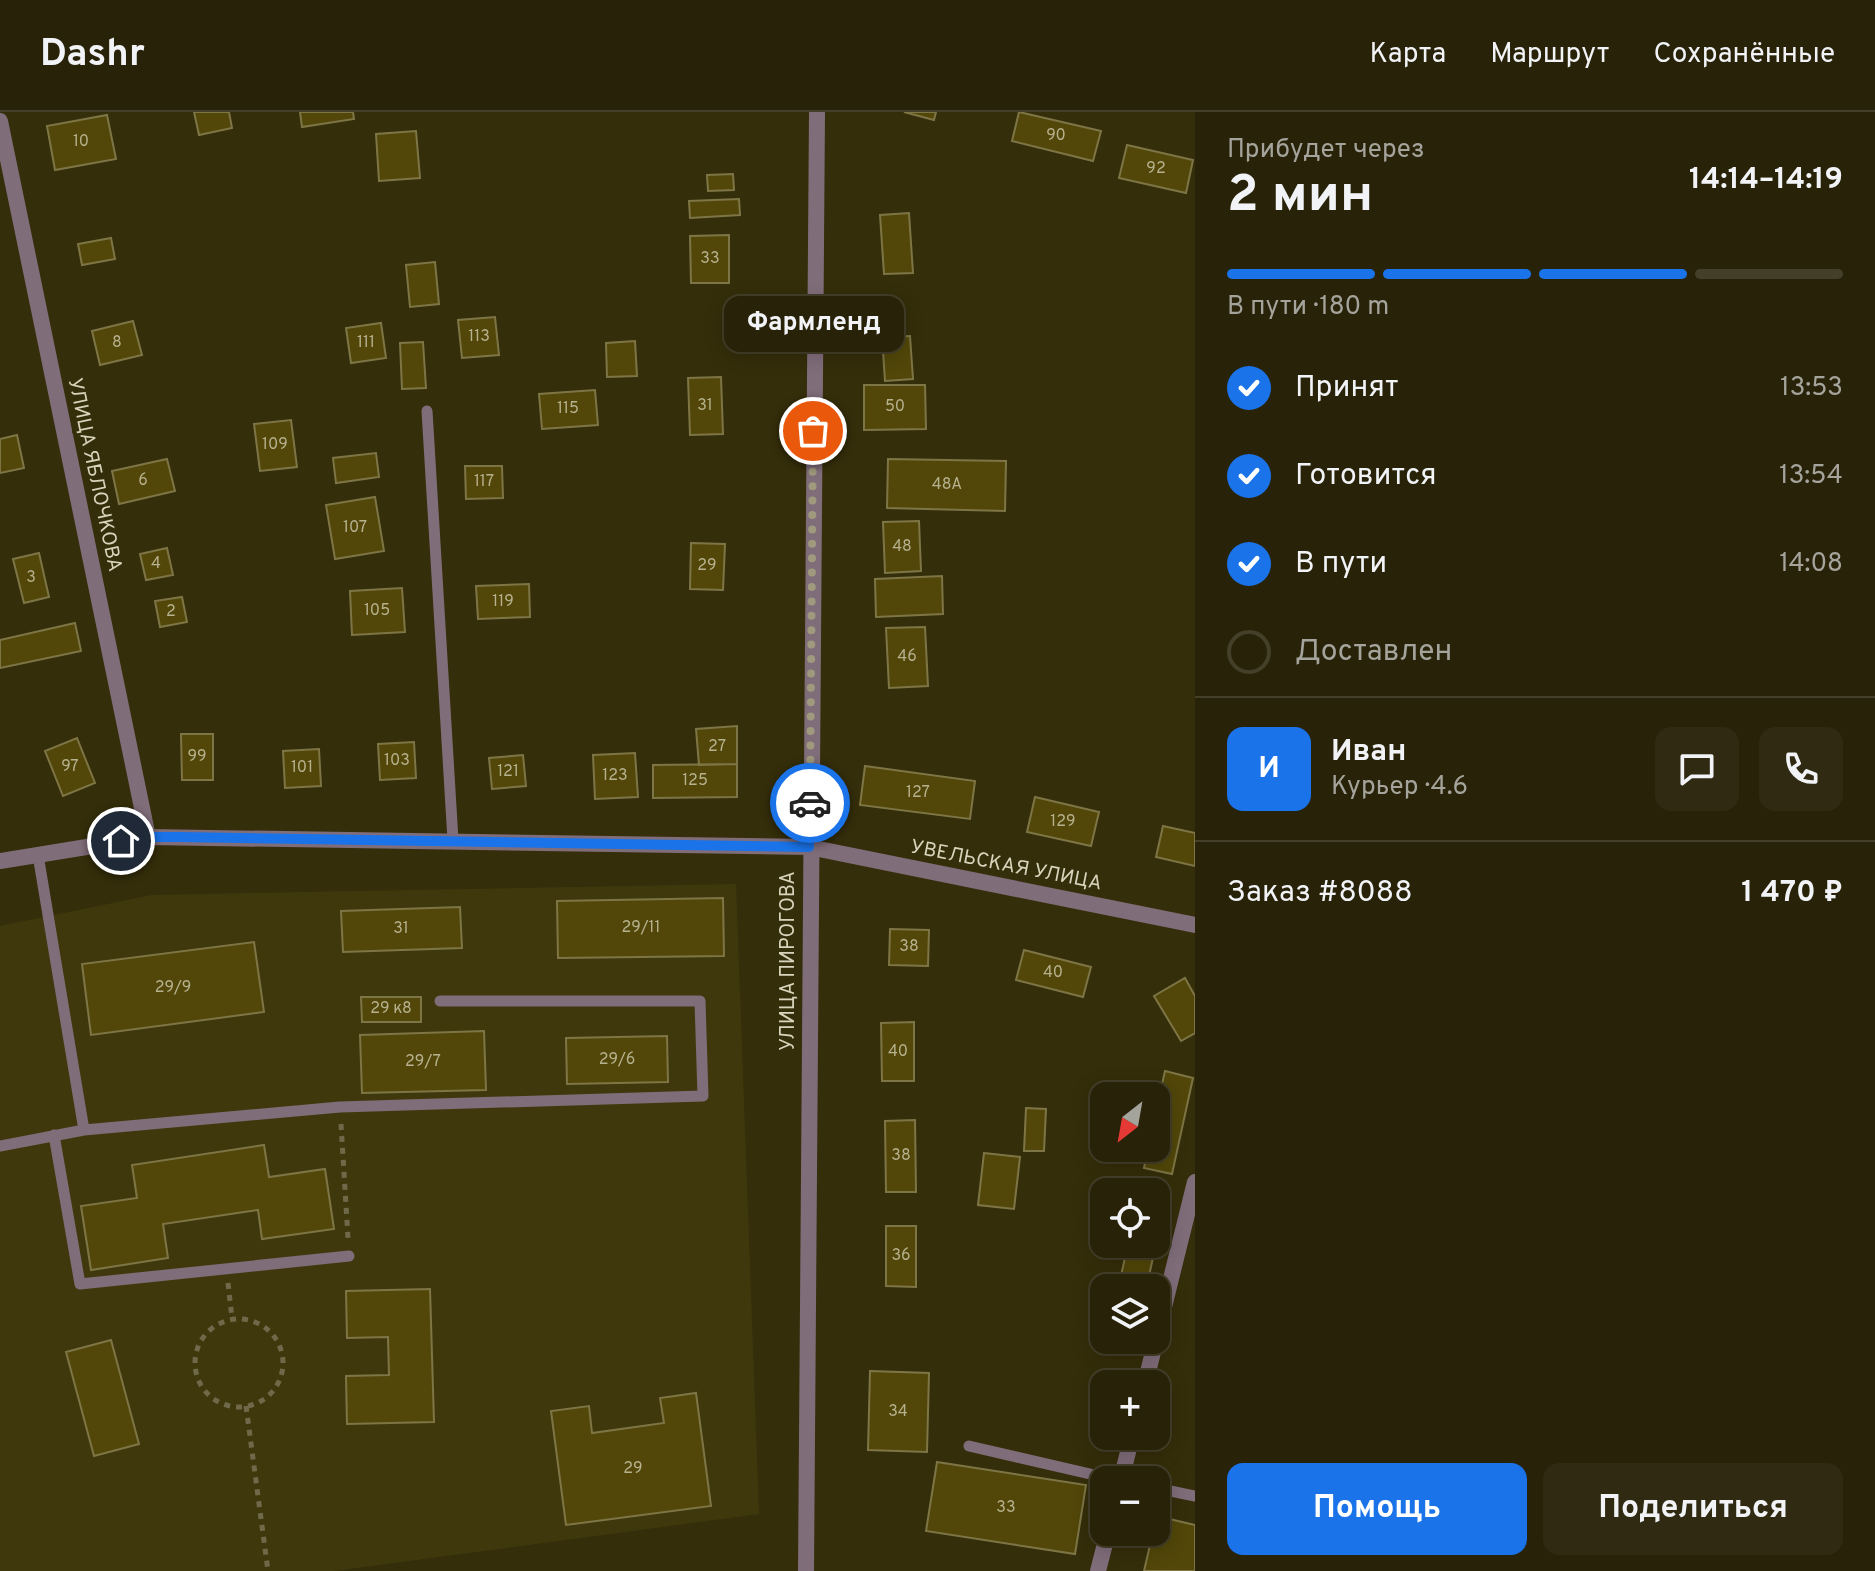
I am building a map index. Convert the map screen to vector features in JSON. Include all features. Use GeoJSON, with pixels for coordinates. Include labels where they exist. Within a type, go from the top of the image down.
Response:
{"type":"FeatureCollection","features":[{"type":"Feature","properties":{"kind":"street","name":"УЛИЦА ПИРОГОВА"},"geometry":{"type":"LineString","coordinates":[[806,1571],[809,847],[817,112]]}},
{"type":"Feature","properties":{"kind":"street","name":"УЛИЦА ЯБЛОЧКОВА"},"geometry":{"type":"LineString","coordinates":[[0,121],[148,837]]}},
{"type":"Feature","properties":{"kind":"street","name":"УВЕЛЬСКАЯ УЛИЦА"},"geometry":{"type":"LineString","coordinates":[[0,861],[148,837],[809,847],[1195,925]]}},
{"type":"Feature","properties":{"kind":"street"},"geometry":{"type":"LineString","coordinates":[[1170,1283],[1195,1182]]}},
{"type":"Feature","properties":{"kind":"street"},"geometry":{"type":"LineString","coordinates":[[1098,1571],[1104,1546]]}},
{"type":"Feature","properties":{"kind":"lane"},"geometry":{"type":"LineString","coordinates":[[427,411],[453,840]]}},
{"type":"Feature","properties":{"kind":"lane"},"geometry":{"type":"LineString","coordinates":[[38,855],[84,1130]]}},
{"type":"Feature","properties":{"kind":"lane"},"geometry":{"type":"LineString","coordinates":[[0,1146],[84,1130],[340,1107],[703,1096],[700,1001],[440,1001]]}},
{"type":"Feature","properties":{"kind":"lane"},"geometry":{"type":"LineString","coordinates":[[54,1135],[80,1284],[349,1256]]}},
{"type":"Feature","properties":{"kind":"lane"},"geometry":{"type":"LineString","coordinates":[[969,1446],[1090,1474]]}},
{"type":"Feature","properties":{"kind":"lane"},"geometry":{"type":"LineString","coordinates":[[1170,1491],[1195,1496]]}},
{"type":"Feature","properties":{"kind":"path"},"geometry":{"type":"LineString","coordinates":[[340,1107],[349,1256]]}},
{"type":"Feature","properties":{"kind":"path"},"geometry":{"type":"LineString","coordinates":[[226,1271],[232,1318]]}},
{"type":"Feature","properties":{"kind":"path"},"geometry":{"type":"LineString","coordinates":[[232,1318],[258,1322],[271,1331],[280,1344],[284,1359],[278,1384],[269,1396],[246,1406],[217,1401],[203,1388],[196,1374],[197,1347],[205,1334],[232,1318]]}},
{"type":"Feature","properties":{"kind":"path"},"geometry":{"type":"LineString","coordinates":[[246,1406],[268,1571]]}},
{"type":"Feature","properties":{"kind":"shaded area"},"geometry":{"type":"Polygon","coordinates":[[[736,884],[759,1514],[334,1571],[0,1571],[0,926],[152,895],[736,884]]]}},
{"type":"Feature","properties":{"kind":"building"},"geometry":{"type":"Polygon","coordinates":[[[194,112],[229,112],[232,128],[199,135],[194,112]]]}},
{"type":"Feature","properties":{"kind":"building"},"geometry":{"type":"Polygon","coordinates":[[[300,112],[353,112],[354,119],[302,127],[300,112]]]}},
{"type":"Feature","properties":{"kind":"building"},"geometry":{"type":"Polygon","coordinates":[[[904,112],[936,112],[934,120],[904,112]]]}},
{"type":"Feature","properties":{"kind":"building"},"geometry":{"type":"Polygon","coordinates":[[[1019,112],[1101,131],[1093,161],[1012,141],[1019,112]]]}},
{"type":"Feature","properties":{"kind":"building"},"geometry":{"type":"Polygon","coordinates":[[[107,115],[116,159],[55,170],[47,126],[107,115]]]}},
{"type":"Feature","properties":{"kind":"building"},"geometry":{"type":"Polygon","coordinates":[[[416,131],[420,178],[379,181],[376,134],[416,131]]]}},
{"type":"Feature","properties":{"kind":"building"},"geometry":{"type":"Polygon","coordinates":[[[1127,145],[1193,160],[1186,193],[1119,178],[1127,145]]]}},
{"type":"Feature","properties":{"kind":"building"},"geometry":{"type":"Polygon","coordinates":[[[733,174],[734,190],[708,191],[707,175],[733,174]]]}},
{"type":"Feature","properties":{"kind":"building"},"geometry":{"type":"Polygon","coordinates":[[[739,199],[740,215],[690,218],[689,201],[739,199]]]}},
{"type":"Feature","properties":{"kind":"building"},"geometry":{"type":"Polygon","coordinates":[[[909,213],[913,273],[884,274],[880,215],[909,213]]]}},
{"type":"Feature","properties":{"kind":"building"},"geometry":{"type":"Polygon","coordinates":[[[729,235],[729,283],[691,283],[690,236],[729,235]]]}},
{"type":"Feature","properties":{"kind":"building"},"geometry":{"type":"Polygon","coordinates":[[[111,238],[115,259],[82,265],[78,244],[111,238]]]}},
{"type":"Feature","properties":{"kind":"building"},"geometry":{"type":"Polygon","coordinates":[[[435,262],[439,304],[410,307],[406,265],[435,262]]]}},
{"type":"Feature","properties":{"kind":"building"},"geometry":{"type":"Polygon","coordinates":[[[495,317],[499,355],[462,358],[458,320],[495,317]]]}},
{"type":"Feature","properties":{"kind":"building"},"geometry":{"type":"Polygon","coordinates":[[[133,321],[142,355],[100,365],[92,331],[133,321]]]}},
{"type":"Feature","properties":{"kind":"building"},"geometry":{"type":"Polygon","coordinates":[[[381,323],[386,358],[351,363],[346,328],[381,323]]]}},
{"type":"Feature","properties":{"kind":"building"},"geometry":{"type":"Polygon","coordinates":[[[910,336],[913,379],[885,381],[882,337],[910,336]]]}},
{"type":"Feature","properties":{"kind":"building"},"geometry":{"type":"Polygon","coordinates":[[[635,341],[637,376],[607,377],[606,343],[635,341]]]}},
{"type":"Feature","properties":{"kind":"building"},"geometry":{"type":"Polygon","coordinates":[[[423,342],[426,388],[402,389],[400,343],[423,342]]]}},
{"type":"Feature","properties":{"kind":"building"},"geometry":{"type":"Polygon","coordinates":[[[721,377],[723,434],[690,435],[688,378],[721,377]]]}},
{"type":"Feature","properties":{"kind":"building"},"geometry":{"type":"Polygon","coordinates":[[[864,385],[925,385],[926,429],[864,430],[864,385]]]}},
{"type":"Feature","properties":{"kind":"building"},"geometry":{"type":"Polygon","coordinates":[[[595,390],[598,425],[542,429],[539,394],[595,390]]]}},
{"type":"Feature","properties":{"kind":"building"},"geometry":{"type":"Polygon","coordinates":[[[291,420],[297,467],[260,471],[254,424],[291,420]]]}},
{"type":"Feature","properties":{"kind":"building"},"geometry":{"type":"Polygon","coordinates":[[[17,435],[24,468],[0,473],[0,439],[17,435]]]}},
{"type":"Feature","properties":{"kind":"building"},"geometry":{"type":"Polygon","coordinates":[[[376,453],[379,477],[336,483],[333,458],[376,453]]]}},
{"type":"Feature","properties":{"kind":"building"},"geometry":{"type":"Polygon","coordinates":[[[167,459],[175,491],[119,504],[112,471],[167,459]]]}},
{"type":"Feature","properties":{"kind":"building"},"geometry":{"type":"Polygon","coordinates":[[[888,459],[1006,461],[1005,511],[887,508],[888,459]]]}},
{"type":"Feature","properties":{"kind":"building"},"geometry":{"type":"Polygon","coordinates":[[[465,466],[502,466],[503,498],[466,499],[465,466]]]}},
{"type":"Feature","properties":{"kind":"building"},"geometry":{"type":"Polygon","coordinates":[[[375,497],[384,551],[335,559],[326,505],[375,497]]]}},
{"type":"Feature","properties":{"kind":"building"},"geometry":{"type":"Polygon","coordinates":[[[919,521],[921,571],[885,573],[883,522],[919,521]]]}},
{"type":"Feature","properties":{"kind":"building"},"geometry":{"type":"Polygon","coordinates":[[[691,543],[725,544],[723,590],[690,589],[691,543]]]}},
{"type":"Feature","properties":{"kind":"building"},"geometry":{"type":"Polygon","coordinates":[[[167,548],[173,575],[146,580],[140,554],[167,548]]]}},
{"type":"Feature","properties":{"kind":"building"},"geometry":{"type":"Polygon","coordinates":[[[39,553],[49,597],[24,603],[13,559],[39,553]]]}},
{"type":"Feature","properties":{"kind":"building"},"geometry":{"type":"Polygon","coordinates":[[[942,576],[943,614],[876,617],[875,579],[942,576]]]}},
{"type":"Feature","properties":{"kind":"building"},"geometry":{"type":"Polygon","coordinates":[[[529,584],[530,617],[478,619],[476,586],[529,584]]]}},
{"type":"Feature","properties":{"kind":"building"},"geometry":{"type":"Polygon","coordinates":[[[402,588],[405,632],[352,635],[350,591],[402,588]]]}},
{"type":"Feature","properties":{"kind":"building"},"geometry":{"type":"Polygon","coordinates":[[[182,597],[187,622],[160,627],[155,601],[182,597]]]}},
{"type":"Feature","properties":{"kind":"building"},"geometry":{"type":"Polygon","coordinates":[[[75,623],[81,651],[0,668],[0,640],[75,623]]]}},
{"type":"Feature","properties":{"kind":"building"},"geometry":{"type":"Polygon","coordinates":[[[925,627],[928,686],[889,688],[886,628],[925,627]]]}},
{"type":"Feature","properties":{"kind":"building"},"geometry":{"type":"Polygon","coordinates":[[[737,726],[737,764],[699,765],[696,729],[737,726]]]}},
{"type":"Feature","properties":{"kind":"building"},"geometry":{"type":"Polygon","coordinates":[[[181,734],[213,734],[213,780],[182,780],[181,734]]]}},
{"type":"Feature","properties":{"kind":"building"},"geometry":{"type":"Polygon","coordinates":[[[77,738],[95,783],[63,796],[45,751],[77,738]]]}},
{"type":"Feature","properties":{"kind":"building"},"geometry":{"type":"Polygon","coordinates":[[[414,742],[416,778],[380,780],[378,744],[414,742]]]}},
{"type":"Feature","properties":{"kind":"building"},"geometry":{"type":"Polygon","coordinates":[[[319,749],[321,786],[285,788],[283,751],[319,749]]]}},
{"type":"Feature","properties":{"kind":"building"},"geometry":{"type":"Polygon","coordinates":[[[635,753],[638,797],[595,799],[593,755],[635,753]]]}},
{"type":"Feature","properties":{"kind":"building"},"geometry":{"type":"Polygon","coordinates":[[[523,755],[526,786],[492,789],[489,758],[523,755]]]}},
{"type":"Feature","properties":{"kind":"building"},"geometry":{"type":"Polygon","coordinates":[[[737,764],[737,797],[653,798],[653,765],[737,764]]]}},
{"type":"Feature","properties":{"kind":"building"},"geometry":{"type":"Polygon","coordinates":[[[865,766],[975,781],[970,819],[860,805],[865,766]]]}},
{"type":"Feature","properties":{"kind":"building"},"geometry":{"type":"Polygon","coordinates":[[[1035,797],[1099,812],[1091,846],[1027,832],[1035,797]]]}},
{"type":"Feature","properties":{"kind":"building"},"geometry":{"type":"Polygon","coordinates":[[[1163,826],[1195,833],[1195,866],[1156,857],[1163,826]]]}},
{"type":"Feature","properties":{"kind":"building"},"geometry":{"type":"Polygon","coordinates":[[[723,898],[724,956],[558,958],[557,901],[723,898]]]}},
{"type":"Feature","properties":{"kind":"building"},"geometry":{"type":"Polygon","coordinates":[[[460,907],[462,948],[343,952],[341,911],[460,907]]]}},
{"type":"Feature","properties":{"kind":"building"},"geometry":{"type":"Polygon","coordinates":[[[890,929],[929,930],[928,966],[889,965],[890,929]]]}},
{"type":"Feature","properties":{"kind":"building"},"geometry":{"type":"Polygon","coordinates":[[[254,942],[264,1012],[91,1035],[82,964],[254,942]]]}},
{"type":"Feature","properties":{"kind":"building"},"geometry":{"type":"Polygon","coordinates":[[[1024,950],[1091,967],[1083,997],[1016,980],[1024,950]]]}},
{"type":"Feature","properties":{"kind":"building"},"geometry":{"type":"Polygon","coordinates":[[[1185,978],[1195,996],[1195,1033],[1181,1041],[1154,996],[1185,978]]]}},
{"type":"Feature","properties":{"kind":"building"},"geometry":{"type":"Polygon","coordinates":[[[361,997],[421,997],[421,1022],[362,1022],[361,997]]]}},
{"type":"Feature","properties":{"kind":"building"},"geometry":{"type":"Polygon","coordinates":[[[914,1022],[914,1081],[882,1081],[881,1023],[914,1022]]]}},
{"type":"Feature","properties":{"kind":"building"},"geometry":{"type":"Polygon","coordinates":[[[484,1031],[486,1090],[362,1093],[360,1035],[484,1031]]]}},
{"type":"Feature","properties":{"kind":"building"},"geometry":{"type":"Polygon","coordinates":[[[667,1036],[668,1082],[567,1084],[566,1038],[667,1036]]]}},
{"type":"Feature","properties":{"kind":"building"},"geometry":{"type":"Polygon","coordinates":[[[1165,1071],[1193,1078],[1172,1174],[1144,1168],[1145,1162],[1170,1162],[1170,1082],[1163,1082],[1165,1071]]]}},
{"type":"Feature","properties":{"kind":"building"},"geometry":{"type":"Polygon","coordinates":[[[1026,1108],[1046,1109],[1044,1151],[1024,1151],[1026,1108]]]}},
{"type":"Feature","properties":{"kind":"building"},"geometry":{"type":"Polygon","coordinates":[[[915,1120],[916,1192],[886,1192],[885,1121],[915,1120]]]}},
{"type":"Feature","properties":{"kind":"building"},"geometry":{"type":"Polygon","coordinates":[[[264,1145],[269,1177],[325,1169],[334,1229],[262,1239],[258,1210],[163,1224],[168,1258],[91,1270],[81,1206],[137,1198],[132,1165],[264,1145]]]}},
{"type":"Feature","properties":{"kind":"building"},"geometry":{"type":"Polygon","coordinates":[[[984,1153],[1020,1157],[1014,1209],[978,1205],[984,1153]]]}},
{"type":"Feature","properties":{"kind":"building"},"geometry":{"type":"Polygon","coordinates":[[[886,1226],[916,1226],[916,1287],[886,1286],[886,1226]]]}},
{"type":"Feature","properties":{"kind":"building"},"geometry":{"type":"Polygon","coordinates":[[[1125,1258],[1153,1258],[1149,1274],[1121,1274],[1125,1258]]]}},
{"type":"Feature","properties":{"kind":"building"},"geometry":{"type":"Polygon","coordinates":[[[430,1289],[434,1422],[347,1424],[346,1376],[389,1375],[388,1337],[347,1338],[346,1291],[430,1289]]]}},
{"type":"Feature","properties":{"kind":"building"},"geometry":{"type":"Polygon","coordinates":[[[111,1340],[139,1444],[94,1456],[66,1352],[111,1340]]]}},
{"type":"Feature","properties":{"kind":"building"},"geometry":{"type":"Polygon","coordinates":[[[870,1371],[929,1373],[927,1452],[868,1450],[870,1371]]]}},
{"type":"Feature","properties":{"kind":"building"},"geometry":{"type":"Polygon","coordinates":[[[696,1393],[711,1506],[566,1525],[551,1411],[589,1406],[592,1433],[664,1423],[660,1398],[696,1393]]]}},
{"type":"Feature","properties":{"kind":"building"},"geometry":{"type":"Polygon","coordinates":[[[937,1462],[1086,1485],[1075,1554],[926,1531],[937,1462]]]}},
{"type":"Feature","properties":{"kind":"building"},"geometry":{"type":"Polygon","coordinates":[[[1170,1519],[1195,1525],[1195,1571],[1144,1571],[1150,1546],[1170,1546],[1170,1519]]]}},
{"type":"Feature","properties":{"kind":"way so far"},"geometry":{"type":"LineString","coordinates":[[810,803],[813,431]]}},
{"type":"Feature","properties":{"kind":"place","name":"Фармленд"},"geometry":{"type":"Point","coordinates":[813,431]}},
{"type":"Feature","properties":{"kind":"route"},"geometry":{"type":"LineString","coordinates":[[121,841],[179,837],[809,847],[810,803]]}}]}
